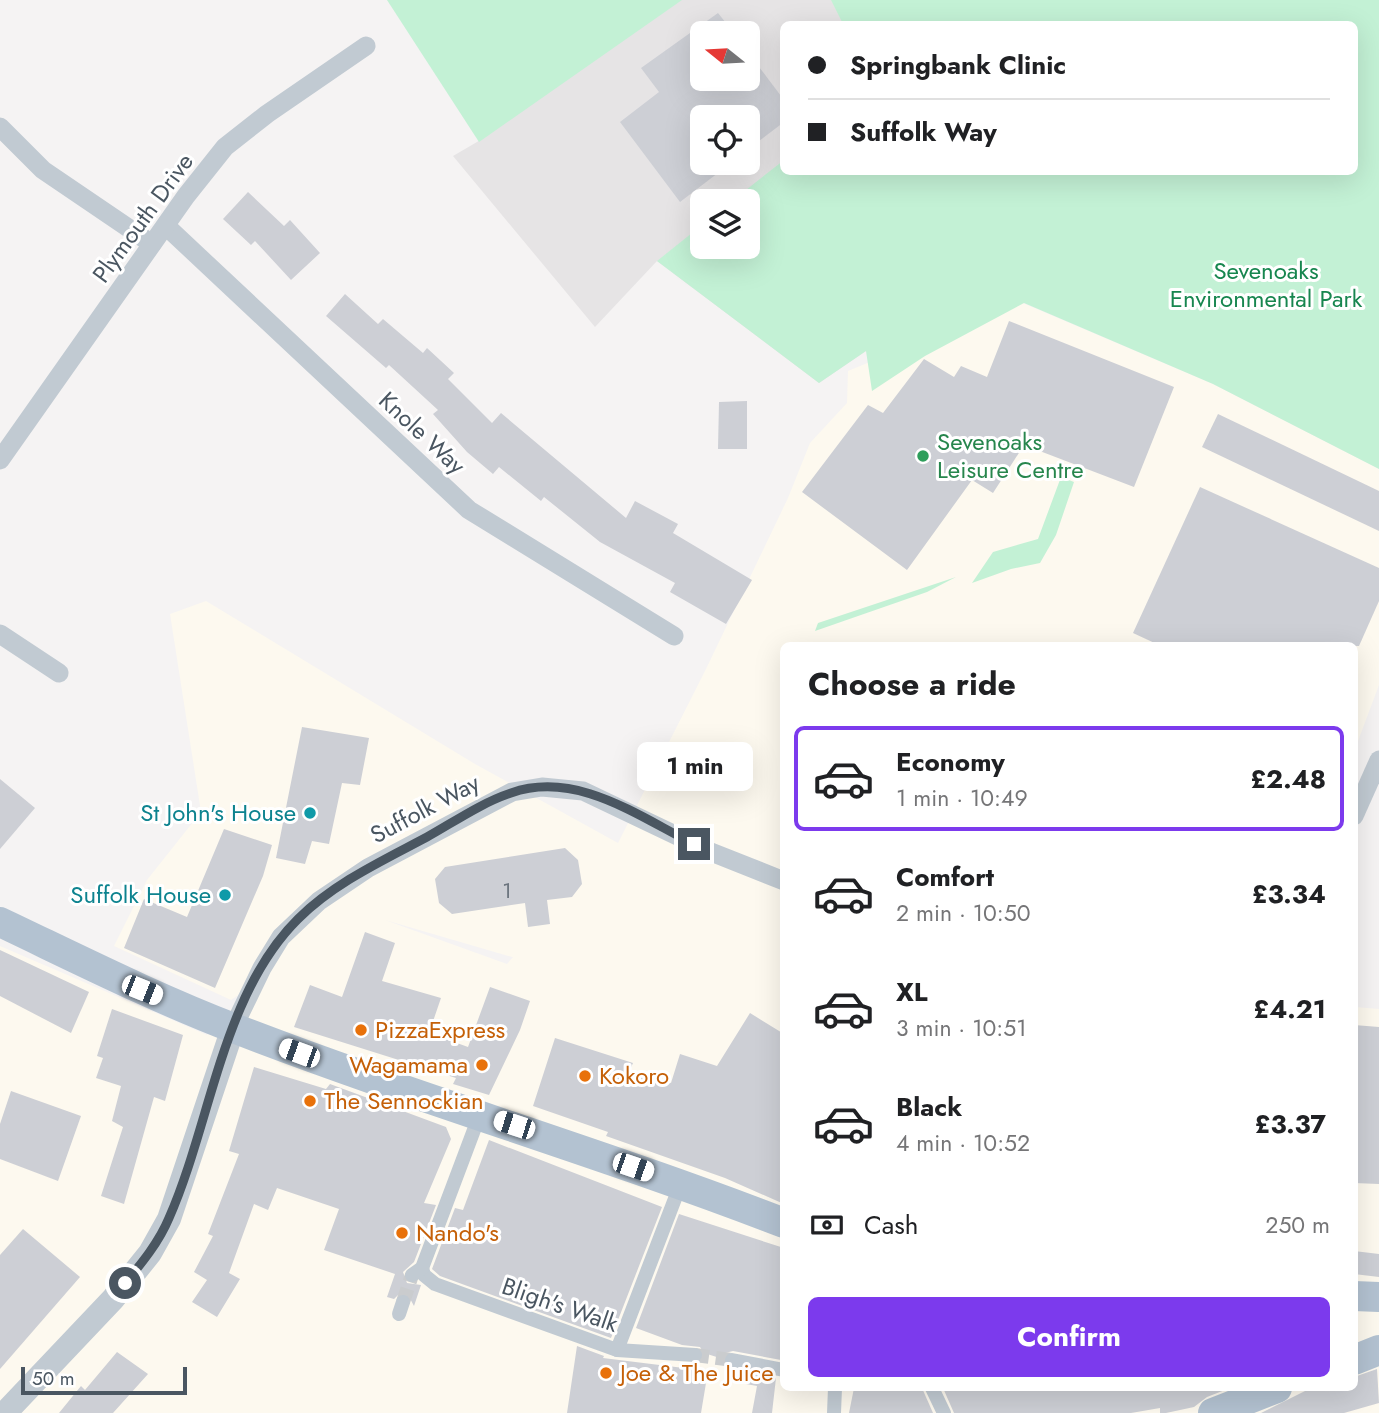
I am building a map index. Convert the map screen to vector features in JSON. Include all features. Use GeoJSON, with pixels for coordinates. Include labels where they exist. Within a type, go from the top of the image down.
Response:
{"type":"FeatureCollection","features":[{"type":"Feature","properties":{"kind":"main road"},"geometry":{"type":"LineString","coordinates":[[0,922],[102,973],[233,1028],[681,1183],[780,1221]]}},
{"type":"Feature","properties":{"kind":"main road"},"geometry":{"type":"LineString","coordinates":[[1358,1296],[1379,1297]]}},
{"type":"Feature","properties":{"kind":"main road"},"geometry":{"type":"LineString","coordinates":[[1358,1358],[1379,1350]]}},
{"type":"Feature","properties":{"kind":"main road"},"geometry":{"type":"LineString","coordinates":[[1213,1413],[1269,1391]]}},
{"type":"Feature","properties":{"kind":"street","name":"Plymouth Drive"},"geometry":{"type":"LineString","coordinates":[[0,460],[152,244],[225,148],[267,114],[366,46]]}},
{"type":"Feature","properties":{"kind":"street"},"geometry":{"type":"LineString","coordinates":[[0,127],[43,170],[152,244]]}},
{"type":"Feature","properties":{"kind":"street","name":"Knole Way"},"geometry":{"type":"LineString","coordinates":[[166,226],[469,510],[674,636]]}},
{"type":"Feature","properties":{"kind":"street"},"geometry":{"type":"LineString","coordinates":[[0,634],[59,673]]}},
{"type":"Feature","properties":{"kind":"street"},"geometry":{"type":"LineString","coordinates":[[1358,807],[1379,760]]}},
{"type":"Feature","properties":{"kind":"street","name":"Suffolk Way"},"geometry":{"type":"LineString","coordinates":[[233,1028],[258,975],[281,937],[319,901],[368,868],[512,792],[558,787],[592,794],[694,844],[780,879]]}},
{"type":"Feature","properties":{"kind":"street"},"geometry":{"type":"LineString","coordinates":[[5,1413],[113,1299],[150,1253],[169,1219],[233,1028]]}},
{"type":"Feature","properties":{"kind":"street","name":"Bligh's Walk"},"geometry":{"type":"LineString","coordinates":[[480,1114],[417,1271],[435,1284],[617,1350],[695,1355]]}},
{"type":"Feature","properties":{"kind":"street"},"geometry":{"type":"LineString","coordinates":[[617,1350],[681,1183]]}},
{"type":"Feature","properties":{"kind":"street"},"geometry":{"type":"LineString","coordinates":[[732,1360],[780,1369]]}},
{"type":"Feature","properties":{"kind":"street"},"geometry":{"type":"LineString","coordinates":[[834,1413],[835,1391]]}},
{"type":"Feature","properties":{"kind":"street"},"geometry":{"type":"LineString","coordinates":[[933,1391],[944,1413]]}},
{"type":"Feature","properties":{"kind":"shaded area"},"geometry":{"type":"Polygon","coordinates":[[[678,0],[1019,0],[1032,21],[780,21],[780,175],[1124,175],[819,383],[657,261],[595,327],[453,156],[477,142],[678,0]]]}},
{"type":"Feature","properties":{"kind":"shaded area"},"geometry":{"type":"Polygon","coordinates":[[[1018,301],[1213,384],[1379,469],[1379,685],[1358,741],[1358,642],[780,642],[780,1391],[1358,1391],[1358,1007],[1379,1009],[1379,1413],[0,1413],[0,946],[207,1035],[254,984],[231,1000],[114,946],[147,880],[201,812],[170,614],[206,601],[475,764],[618,843],[706,669],[788,498],[810,443],[847,403],[848,371],[1018,301]],[[385,920],[507,964],[513,957],[385,920]]]}},
{"type":"Feature","properties":{"kind":"green space"},"geometry":{"type":"Polygon","coordinates":[[[387,0],[682,0],[479,142],[387,0]]]}},
{"type":"Feature","properties":{"kind":"green space","name":"Sevenoaks Environmental Park"},"geometry":{"type":"Polygon","coordinates":[[[831,0],[1379,0],[1379,469],[1213,384],[1024,303],[925,356],[872,391],[866,351],[819,383],[657,261],[690,235],[690,259],[760,259],[760,189],[747,189],[780,163],[780,175],[1358,175],[1358,21],[842,21],[831,0]]]}},
{"type":"Feature","properties":{"kind":"green space"},"geometry":{"type":"Polygon","coordinates":[[[1061,477],[1074,482],[1056,535],[1040,563],[1011,569],[972,583],[993,552],[1038,539],[1061,477]]]}},
{"type":"Feature","properties":{"kind":"green space"},"geometry":{"type":"Polygon","coordinates":[[[956,577],[927,592],[815,631],[818,623],[956,577]]]}},
{"type":"Feature","properties":{"kind":"building"},"geometry":{"type":"Polygon","coordinates":[[[718,13],[724,21],[707,21],[718,13]]]}},
{"type":"Feature","properties":{"kind":"building"},"geometry":{"type":"Polygon","coordinates":[[[690,33],[690,91],[760,91],[760,68],[780,95],[780,125],[760,140],[760,105],[690,105],[690,175],[715,175],[697,189],[690,189],[690,194],[680,202],[620,122],[659,92],[641,68],[690,33]]]}},
{"type":"Feature","properties":{"kind":"building"},"geometry":{"type":"Polygon","coordinates":[[[248,192],[284,226],[290,220],[320,253],[291,280],[255,241],[251,245],[223,219],[248,192]]]}},
{"type":"Feature","properties":{"kind":"building"},"geometry":{"type":"Polygon","coordinates":[[[345,294],[378,324],[383,319],[423,353],[427,348],[454,373],[448,379],[492,423],[501,413],[626,518],[635,501],[678,524],[673,533],[752,580],[726,624],[670,592],[675,583],[600,542],[544,497],[541,501],[499,467],[493,474],[467,452],[433,414],[438,410],[389,365],[386,368],[326,316],[345,294]]]}},
{"type":"Feature","properties":{"kind":"building","name":"Sevenoaks Leisure Centre"},"geometry":{"type":"Polygon","coordinates":[[[1009,321],[1174,387],[1134,487],[1024,445],[993,493],[972,480],[907,570],[802,492],[868,405],[883,413],[924,359],[954,377],[961,366],[987,377],[1009,321]]]}},
{"type":"Feature","properties":{"kind":"building"},"geometry":{"type":"Polygon","coordinates":[[[747,401],[747,449],[718,449],[719,402],[747,401]]]}},
{"type":"Feature","properties":{"kind":"building"},"geometry":{"type":"Polygon","coordinates":[[[1218,414],[1379,491],[1379,531],[1202,447],[1218,414]]]}},
{"type":"Feature","properties":{"kind":"building"},"geometry":{"type":"Polygon","coordinates":[[[1200,487],[1379,568],[1379,601],[1359,646],[1358,642],[1152,642],[1133,633],[1200,487]]]}},
{"type":"Feature","properties":{"kind":"building","name":"St John's House"},"geometry":{"type":"Polygon","coordinates":[[[302,727],[369,738],[360,785],[342,783],[329,844],[312,841],[305,864],[276,858],[302,727]]]}},
{"type":"Feature","properties":{"kind":"building"},"geometry":{"type":"Polygon","coordinates":[[[0,779],[35,808],[0,849],[0,779]]]}},
{"type":"Feature","properties":{"kind":"building","name":"Suffolk House"},"geometry":{"type":"Polygon","coordinates":[[[224,829],[272,845],[263,876],[215,988],[124,948],[144,899],[187,917],[224,829]]]}},
{"type":"Feature","properties":{"kind":"building"},"geometry":{"type":"Polygon","coordinates":[[[565,848],[578,860],[582,884],[572,897],[547,900],[550,924],[528,927],[525,903],[452,914],[439,903],[435,879],[445,867],[565,848]]]}},
{"type":"Feature","properties":{"kind":"building"},"geometry":{"type":"Polygon","coordinates":[[[365,932],[395,943],[382,981],[441,998],[429,1033],[468,1047],[490,987],[530,1001],[520,1030],[489,1095],[453,1084],[456,1078],[294,1027],[310,985],[342,997],[365,932]]]}},
{"type":"Feature","properties":{"kind":"building"},"geometry":{"type":"Polygon","coordinates":[[[0,950],[89,992],[71,1033],[0,996],[0,950]]]}},
{"type":"Feature","properties":{"kind":"building"},"geometry":{"type":"Polygon","coordinates":[[[112,1009],[183,1035],[165,1101],[154,1097],[124,1204],[101,1196],[123,1127],[112,1121],[121,1086],[96,1078],[103,1058],[97,1056],[112,1009]]]}},
{"type":"Feature","properties":{"kind":"building"},"geometry":{"type":"Polygon","coordinates":[[[750,1013],[780,1032],[780,1202],[725,1178],[606,1136],[608,1132],[533,1106],[555,1038],[633,1063],[630,1070],[671,1083],[680,1054],[717,1066],[750,1013]]]}},
{"type":"Feature","properties":{"kind":"building"},"geometry":{"type":"Polygon","coordinates":[[[1358,1025],[1379,1027],[1379,1184],[1358,1183],[1358,1025]]]}},
{"type":"Feature","properties":{"kind":"building"},"geometry":{"type":"Polygon","coordinates":[[[254,1067],[326,1089],[330,1084],[446,1127],[451,1139],[424,1203],[436,1205],[414,1262],[403,1272],[407,1283],[421,1285],[414,1306],[407,1293],[400,1293],[394,1299],[387,1297],[395,1274],[324,1250],[339,1209],[277,1188],[268,1210],[254,1204],[229,1273],[240,1279],[217,1317],[192,1302],[207,1280],[194,1272],[213,1236],[208,1234],[239,1154],[229,1151],[254,1067]]]}},
{"type":"Feature","properties":{"kind":"building"},"geometry":{"type":"Polygon","coordinates":[[[11,1091],[81,1116],[58,1181],[0,1159],[0,1124],[11,1091]]]}},
{"type":"Feature","properties":{"kind":"building"},"geometry":{"type":"Polygon","coordinates":[[[489,1140],[662,1207],[611,1338],[440,1276],[432,1269],[455,1208],[463,1210],[489,1140]]]}},
{"type":"Feature","properties":{"kind":"building"},"geometry":{"type":"Polygon","coordinates":[[[679,1214],[780,1247],[780,1360],[733,1351],[725,1353],[723,1359],[704,1353],[700,1347],[682,1345],[636,1328],[679,1214]]]}},
{"type":"Feature","properties":{"kind":"building"},"geometry":{"type":"Polygon","coordinates":[[[23,1229],[80,1277],[0,1369],[0,1255],[23,1229]]]}},
{"type":"Feature","properties":{"kind":"building"},"geometry":{"type":"Polygon","coordinates":[[[1358,1251],[1379,1254],[1379,1277],[1358,1274],[1358,1251]]]}},
{"type":"Feature","properties":{"kind":"building"},"geometry":{"type":"Polygon","coordinates":[[[577,1346],[604,1356],[603,1358],[708,1371],[701,1413],[567,1413],[577,1346]]]}},
{"type":"Feature","properties":{"kind":"building"},"geometry":{"type":"Polygon","coordinates":[[[117,1352],[148,1374],[113,1413],[59,1413],[81,1386],[85,1390],[117,1352]]]}},
{"type":"Feature","properties":{"kind":"building"},"geometry":{"type":"Polygon","coordinates":[[[1377,1369],[1379,1403],[1344,1413],[1261,1413],[1305,1391],[1358,1391],[1358,1376],[1377,1369]]]}},
{"type":"Feature","properties":{"kind":"building"},"geometry":{"type":"Polygon","coordinates":[[[749,1373],[776,1378],[772,1413],[752,1413],[757,1386],[746,1384],[749,1373]]]}},
{"type":"Feature","properties":{"kind":"building"},"geometry":{"type":"Polygon","coordinates":[[[853,1391],[923,1391],[933,1413],[849,1413],[853,1391]]]}},
{"type":"Feature","properties":{"kind":"building"},"geometry":{"type":"Polygon","coordinates":[[[944,1391],[1222,1391],[1207,1397],[1194,1407],[1166,1413],[1160,1413],[1160,1408],[1131,1413],[954,1413],[944,1391]]]}},
{"type":"Feature","properties":{"kind":"tunnel"},"geometry":{"type":"LineString","coordinates":[[403,1302],[412,1275]]}},
{"type":"Feature","properties":{"kind":"tunnel"},"geometry":{"type":"LineString","coordinates":[[695,1355],[732,1360]]}},
{"type":"Feature","properties":{"kind":"place","name":"Sevenoaks Leisure Centre"},"geometry":{"type":"Point","coordinates":[923,456]}},
{"type":"Feature","properties":{"kind":"place","name":"St John's House"},"geometry":{"type":"Point","coordinates":[310,813]}},
{"type":"Feature","properties":{"kind":"place","name":"Suffolk House"},"geometry":{"type":"Point","coordinates":[225,895]}},
{"type":"Feature","properties":{"kind":"place","name":"PizzaExpress"},"geometry":{"type":"Point","coordinates":[361,1030]}},
{"type":"Feature","properties":{"kind":"place","name":"Wagamama"},"geometry":{"type":"Point","coordinates":[482,1065]}},
{"type":"Feature","properties":{"kind":"place","name":"Kokoro"},"geometry":{"type":"Point","coordinates":[585,1076]}},
{"type":"Feature","properties":{"kind":"place","name":"The Sennockian"},"geometry":{"type":"Point","coordinates":[310,1101]}},
{"type":"Feature","properties":{"kind":"place","name":"Nando's"},"geometry":{"type":"Point","coordinates":[402,1233]}},
{"type":"Feature","properties":{"kind":"place","name":"Joe & The Juice"},"geometry":{"type":"Point","coordinates":[606,1373]}},
{"type":"Feature","properties":{"kind":"route"},"geometry":{"type":"LineString","coordinates":[[125,1283],[150,1253],[169,1219],[233,1028],[250,991],[281,937],[298,918],[319,901],[368,868],[481,807],[512,792],[529,788],[558,787],[583,791],[694,844]]}}]}
